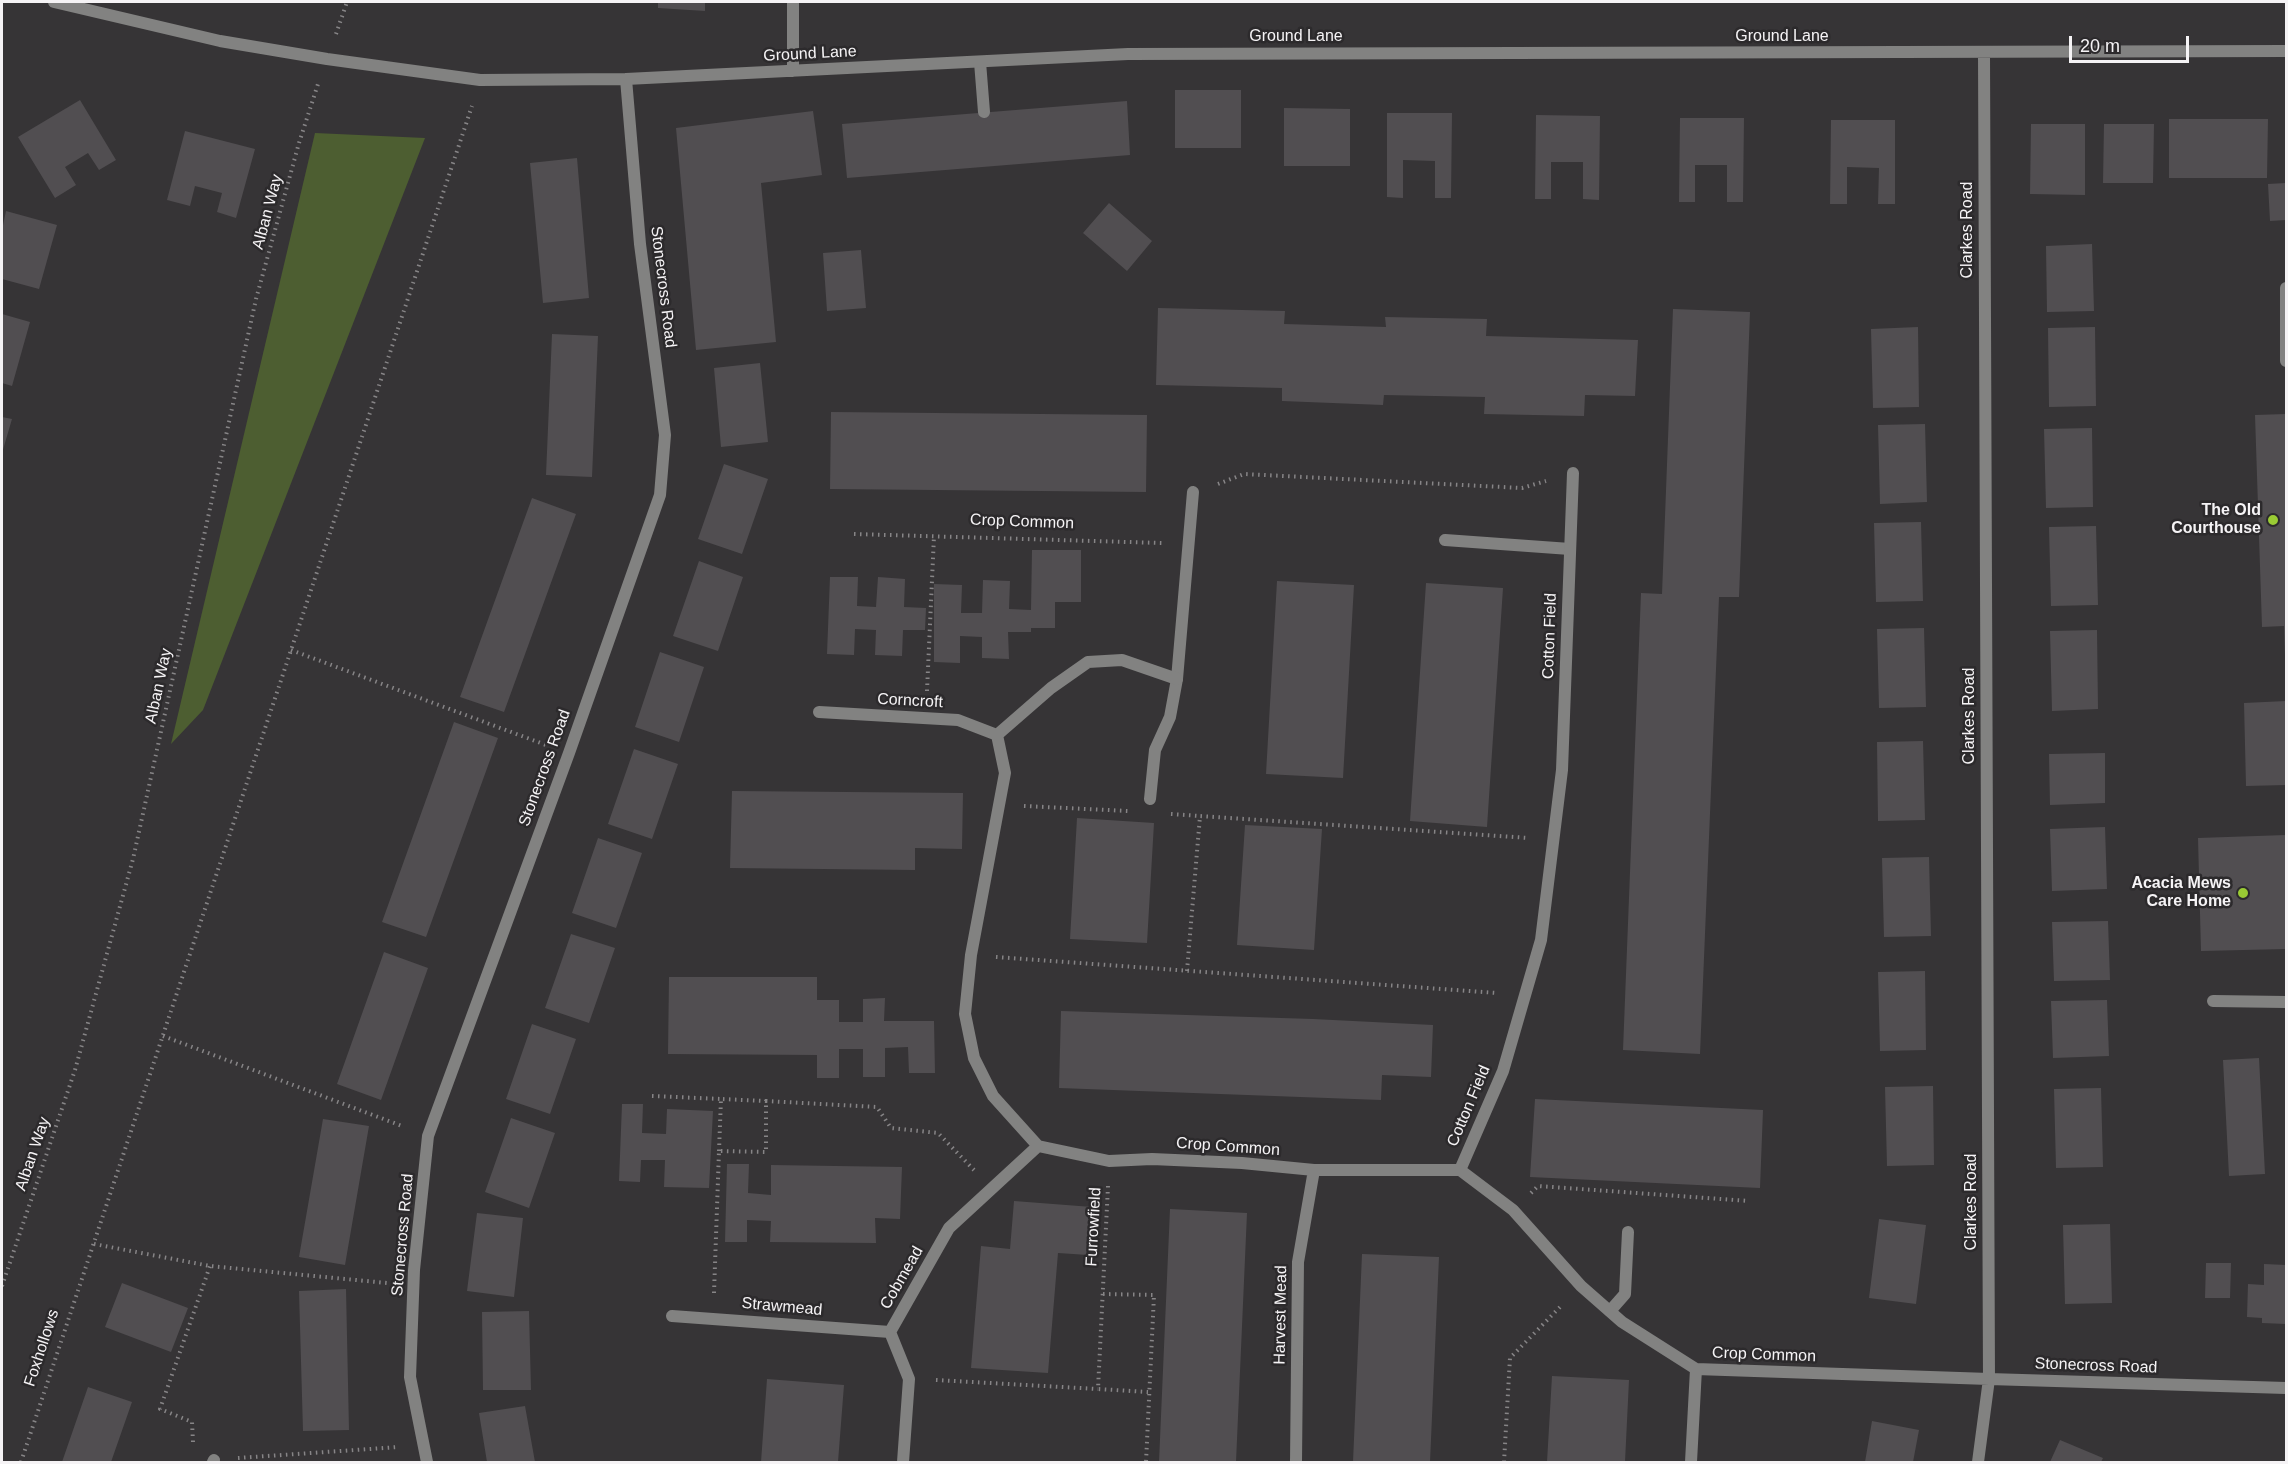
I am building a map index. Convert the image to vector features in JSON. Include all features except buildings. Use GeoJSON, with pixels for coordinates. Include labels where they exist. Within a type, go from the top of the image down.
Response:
{"type":"FeatureCollection","features":[{"type":"Feature","properties":{"kind":"street","name":"Ground Lane"},"geometry":{"type":"LineString","coordinates":[[54,2],[220,41],[480,80],[626,79],[1128,54],[1984,54],[2286,51]]}},
{"type":"Feature","properties":{"kind":"street"},"geometry":{"type":"LineString","coordinates":[[793,2],[793,71]]}},
{"type":"Feature","properties":{"kind":"street","name":"Clarkes Road"},"geometry":{"type":"LineString","coordinates":[[1984,54],[1989,1379]]}},
{"type":"Feature","properties":{"kind":"street"},"geometry":{"type":"LineString","coordinates":[[980,62],[984,112]]}},
{"type":"Feature","properties":{"kind":"street","name":"Stonecross Road"},"geometry":{"type":"LineString","coordinates":[[427,1462],[410,1377],[414,1286],[428,1136],[569,753],[660,495],[665,435],[640,244],[626,79]]}},
{"type":"Feature","properties":{"kind":"street"},"geometry":{"type":"LineString","coordinates":[[2286,288],[2286,361]]}},
{"type":"Feature","properties":{"kind":"street","name":"Cotton Field"},"geometry":{"type":"LineString","coordinates":[[1460,1170],[1503,1071],[1541,940],[1562,770],[1573,473]]}},
{"type":"Feature","properties":{"kind":"street"},"geometry":{"type":"LineString","coordinates":[[1150,799],[1155,750],[1170,717],[1177,679],[1193,492]]}},
{"type":"Feature","properties":{"kind":"street"},"geometry":{"type":"LineString","coordinates":[[1445,540],[1570,549]]}},
{"type":"Feature","properties":{"kind":"street"},"geometry":{"type":"LineString","coordinates":[[1038,1146],[993,1096],[974,1058],[965,1014],[970,956],[1005,773],[997,735],[1051,688],[1088,662],[1122,660],[1177,679]]}},
{"type":"Feature","properties":{"kind":"street","name":"Corncroft"},"geometry":{"type":"LineString","coordinates":[[819,712],[958,720],[997,735]]}},
{"type":"Feature","properties":{"kind":"street"},"geometry":{"type":"LineString","coordinates":[[2213,1001],[2286,1002]]}},
{"type":"Feature","properties":{"kind":"street","name":"Crop Common"},"geometry":{"type":"LineString","coordinates":[[1038,1146],[1109,1161],[1152,1159],[1314,1170],[1460,1170],[1513,1210],[1581,1286],[1622,1322],[1696,1369],[1989,1379]]}},
{"type":"Feature","properties":{"kind":"street","name":"Cobmead"},"geometry":{"type":"LineString","coordinates":[[903,1462],[909,1379],[890,1332],[949,1228],[1038,1146]]}},
{"type":"Feature","properties":{"kind":"street","name":"Harvest Mead"},"geometry":{"type":"LineString","coordinates":[[1296,1462],[1298,1262],[1314,1170]]}},
{"type":"Feature","properties":{"kind":"street"},"geometry":{"type":"LineString","coordinates":[[1610,1311],[1625,1294],[1628,1232]]}},
{"type":"Feature","properties":{"kind":"street","name":"Strawmead"},"geometry":{"type":"LineString","coordinates":[[672,1316],[890,1332]]}},
{"type":"Feature","properties":{"kind":"street"},"geometry":{"type":"LineString","coordinates":[[1691,1462],[1696,1369]]}},
{"type":"Feature","properties":{"kind":"street"},"geometry":{"type":"LineString","coordinates":[[1978,1462],[1989,1379]]}},
{"type":"Feature","properties":{"kind":"street","name":"Stonecross Road"},"geometry":{"type":"LineString","coordinates":[[1989,1379],[2286,1388]]}},
{"type":"Feature","properties":{"kind":"path"},"geometry":{"type":"LineString","coordinates":[[336,34],[347,2]]}},
{"type":"Feature","properties":{"kind":"path","name":"Foxhollows"},"geometry":{"type":"LineString","coordinates":[[21,1462],[480,80]]}},
{"type":"Feature","properties":{"kind":"path","name":"Alban Way"},"geometry":{"type":"LineString","coordinates":[[2,1286],[75,1070],[133,859],[256,299],[299,143],[318,86]]}},
{"type":"Feature","properties":{"kind":"path"},"geometry":{"type":"LineString","coordinates":[[1193,492],[1244,474],[1522,488],[1573,473]]}},
{"type":"Feature","properties":{"kind":"path","name":"Crop Common"},"geometry":{"type":"LineString","coordinates":[[854,534],[1189,544]]}},
{"type":"Feature","properties":{"kind":"path"},"geometry":{"type":"LineString","coordinates":[[926,718],[934,536]]}},
{"type":"Feature","properties":{"kind":"path"},"geometry":{"type":"LineString","coordinates":[[291,650],[569,753]]}},
{"type":"Feature","properties":{"kind":"path"},"geometry":{"type":"LineString","coordinates":[[999,804],[1137,811]]}},
{"type":"Feature","properties":{"kind":"path"},"geometry":{"type":"LineString","coordinates":[[1169,814],[1553,840]]}},
{"type":"Feature","properties":{"kind":"path"},"geometry":{"type":"LineString","coordinates":[[1187,971],[1200,816]]}},
{"type":"Feature","properties":{"kind":"path"},"geometry":{"type":"LineString","coordinates":[[970,956],[1525,995]]}},
{"type":"Feature","properties":{"kind":"path"},"geometry":{"type":"LineString","coordinates":[[163,1036],[428,1136]]}},
{"type":"Feature","properties":{"kind":"path"},"geometry":{"type":"LineString","coordinates":[[652,1096],[877,1107],[891,1128],[938,1133],[992,1189]]}},
{"type":"Feature","properties":{"kind":"path"},"geometry":{"type":"LineString","coordinates":[[713,1318],[721,1099]]}},
{"type":"Feature","properties":{"kind":"path"},"geometry":{"type":"LineString","coordinates":[[719,1151],[766,1152],[766,1101]]}},
{"type":"Feature","properties":{"kind":"path","name":"Furrowfield"},"geometry":{"type":"LineString","coordinates":[[1098,1389],[1109,1161]]}},
{"type":"Feature","properties":{"kind":"path"},"geometry":{"type":"LineString","coordinates":[[1513,1210],[1538,1186],[1749,1201]]}},
{"type":"Feature","properties":{"kind":"path"},"geometry":{"type":"LineString","coordinates":[[94,1244],[210,1266],[414,1286]]}},
{"type":"Feature","properties":{"kind":"path"},"geometry":{"type":"LineString","coordinates":[[210,1266],[160,1409],[192,1422],[193,1444],[213,1461],[423,1446]]}},
{"type":"Feature","properties":{"kind":"path"},"geometry":{"type":"LineString","coordinates":[[1503,1462],[1510,1358],[1581,1286]]}},
{"type":"Feature","properties":{"kind":"path"},"geometry":{"type":"LineString","coordinates":[[1103,1293],[1154,1295],[1146,1462]]}},
{"type":"Feature","properties":{"kind":"path"},"geometry":{"type":"LineString","coordinates":[[909,1379],[1148,1392]]}},
{"type":"Feature","properties":{"kind":"green space"},"geometry":{"type":"Polygon","coordinates":[[[315,133],[425,138],[203,710],[171,744],[315,133]]]}},
{"type":"Feature","properties":{"kind":"place","name":"The Old Courthouse"},"geometry":{"type":"Point","coordinates":[2273,520]}},
{"type":"Feature","properties":{"kind":"place","name":"Acacia Mews Care Home"},"geometry":{"type":"Point","coordinates":[2243,893]}}]}
